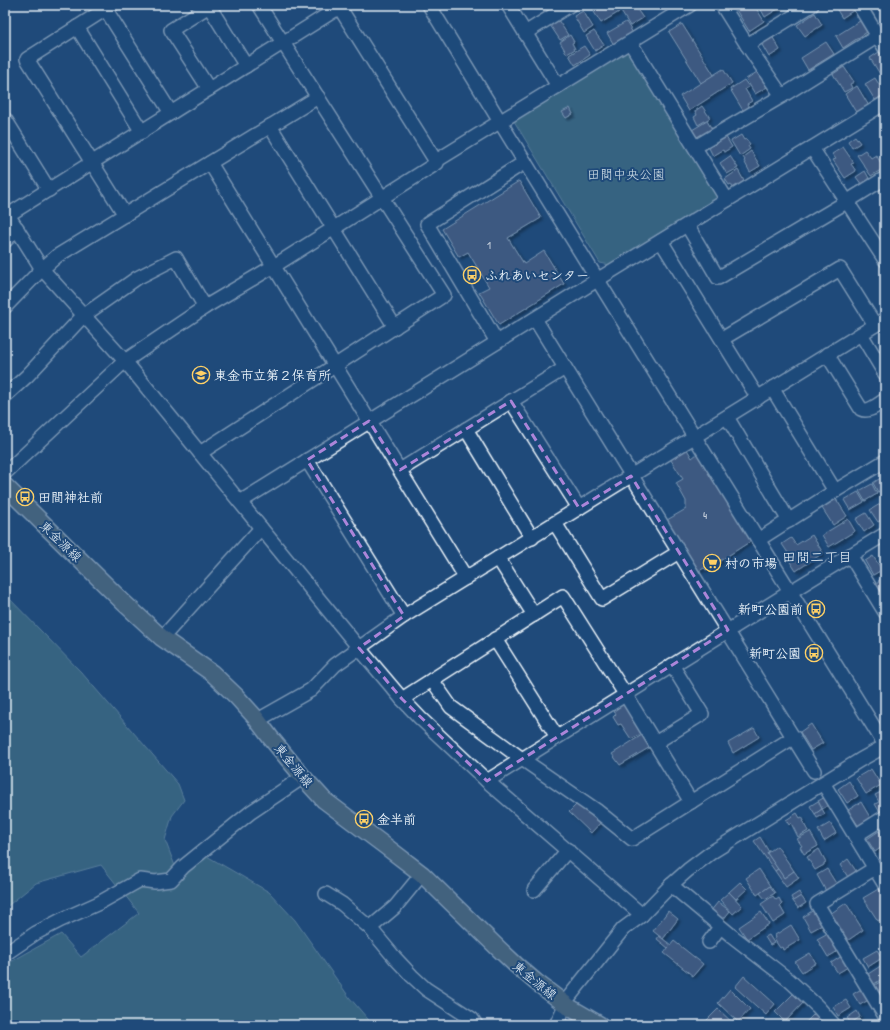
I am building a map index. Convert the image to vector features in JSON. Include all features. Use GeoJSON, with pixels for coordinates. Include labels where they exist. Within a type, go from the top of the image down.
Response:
{"type":"FeatureCollection","features":[{"type":"Feature","properties":{"kind":"main road","name":"東金源線"},"geometry":{"type":"LineString","coordinates":[[5,483],[123,602],[162,638],[212,673],[236,696],[258,720],[270,737],[324,800],[422,874],[516,965],[565,1004],[600,1025]]}},
{"type":"Feature","properties":{"kind":"street"},"geometry":{"type":"LineString","coordinates":[[200,453],[444,295],[259,5]]}},
{"type":"Feature","properties":{"kind":"street"},"geometry":{"type":"LineString","coordinates":[[429,5],[524,162],[885,745],[712,852],[688,870],[642,915],[623,929],[569,997],[556,1025]]}},
{"type":"Feature","properties":{"kind":"street"},"geometry":{"type":"LineString","coordinates":[[508,5],[558,86]]}},
{"type":"Feature","properties":{"kind":"street"},"geometry":{"type":"LineString","coordinates":[[525,33],[570,5]]}},
{"type":"Feature","properties":{"kind":"street"},"geometry":{"type":"LineString","coordinates":[[5,483],[125,361],[205,307],[274,266],[437,163],[436,161],[690,5]]}},
{"type":"Feature","properties":{"kind":"street"},"geometry":{"type":"LineString","coordinates":[[722,5],[782,96]]}},
{"type":"Feature","properties":{"kind":"street"},"geometry":{"type":"LineString","coordinates":[[747,45],[812,5]]}},
{"type":"Feature","properties":{"kind":"street"},"geometry":{"type":"LineString","coordinates":[[859,5],[879,30],[885,48]]}},
{"type":"Feature","properties":{"kind":"street"},"geometry":{"type":"LineString","coordinates":[[125,215],[27,59],[107,6],[171,113]]}},
{"type":"Feature","properties":{"kind":"street"},"geometry":{"type":"LineString","coordinates":[[209,89],[171,30],[209,6],[246,66]]}},
{"type":"Feature","properties":{"kind":"street"},"geometry":{"type":"LineString","coordinates":[[436,161],[340,6],[49,190],[6,214],[17,228],[42,269],[125,361],[402,699],[487,781],[642,915]]}},
{"type":"Feature","properties":{"kind":"street"},"geometry":{"type":"LineString","coordinates":[[77,27],[142,132]]}},
{"type":"Feature","properties":{"kind":"street"},"geometry":{"type":"LineString","coordinates":[[695,147],[782,96],[879,30]]}},
{"type":"Feature","properties":{"kind":"street"},"geometry":{"type":"LineString","coordinates":[[630,42],[727,200]]}},
{"type":"Feature","properties":{"kind":"street"},"geometry":{"type":"LineString","coordinates":[[5,306],[57,256],[318,97]]}},
{"type":"Feature","properties":{"kind":"street"},"geometry":{"type":"LineString","coordinates":[[240,502],[885,103]]}},
{"type":"Feature","properties":{"kind":"street"},"geometry":{"type":"LineString","coordinates":[[5,119],[49,190]]}},
{"type":"Feature","properties":{"kind":"street"},"geometry":{"type":"LineString","coordinates":[[270,126],[395,327]]}},
{"type":"Feature","properties":{"kind":"street"},"geometry":{"type":"LineString","coordinates":[[812,148],[848,201],[885,260]]}},
{"type":"Feature","properties":{"kind":"street"},"geometry":{"type":"LineString","coordinates":[[498,342],[427,224],[524,162]]}},
{"type":"Feature","properties":{"kind":"street"},"geometry":{"type":"LineString","coordinates":[[210,163],[466,578]]}},
{"type":"Feature","properties":{"kind":"street"},"geometry":{"type":"LineString","coordinates":[[688,224],[718,278],[885,178]]}},
{"type":"Feature","properties":{"kind":"street"},"geometry":{"type":"LineString","coordinates":[[5,240],[17,228]]}},
{"type":"Feature","properties":{"kind":"street"},"geometry":{"type":"LineString","coordinates":[[661,241],[758,398]]}},
{"type":"Feature","properties":{"kind":"street"},"geometry":{"type":"LineString","coordinates":[[5,396],[27,376],[83,316],[137,278],[176,258],[205,307]]}},
{"type":"Feature","properties":{"kind":"street"},"geometry":{"type":"LineString","coordinates":[[258,720],[311,690],[335,665],[404,616],[880,322],[840,269],[722,340]]}},
{"type":"Feature","properties":{"kind":"street"},"geometry":{"type":"LineString","coordinates":[[535,319],[814,770]]}},
{"type":"Feature","properties":{"kind":"street"},"geometry":{"type":"LineString","coordinates":[[861,334],[885,374]]}},
{"type":"Feature","properties":{"kind":"street"},"geometry":{"type":"LineString","coordinates":[[828,354],[861,409],[868,410],[885,400]]}},
{"type":"Feature","properties":{"kind":"street"},"geometry":{"type":"LineString","coordinates":[[400,470],[565,368]]}},
{"type":"Feature","properties":{"kind":"street"},"geometry":{"type":"LineString","coordinates":[[772,388],[835,491]]}},
{"type":"Feature","properties":{"kind":"street"},"geometry":{"type":"LineString","coordinates":[[511,402],[579,508]]}},
{"type":"Feature","properties":{"kind":"street"},"geometry":{"type":"LineString","coordinates":[[727,417],[789,520]]}},
{"type":"Feature","properties":{"kind":"street"},"geometry":{"type":"LineString","coordinates":[[466,429],[532,538]]}},
{"type":"Feature","properties":{"kind":"street"},"geometry":{"type":"LineString","coordinates":[[307,460],[404,616]]}},
{"type":"Feature","properties":{"kind":"street"},"geometry":{"type":"LineString","coordinates":[[758,540],[885,461]]}},
{"type":"Feature","properties":{"kind":"street"},"geometry":{"type":"LineString","coordinates":[[555,523],[602,599],[679,552]]}},
{"type":"Feature","properties":{"kind":"street"},"geometry":{"type":"LineString","coordinates":[[162,638],[261,528]]}},
{"type":"Feature","properties":{"kind":"street"},"geometry":{"type":"LineString","coordinates":[[487,781],[728,630],[885,534]]}},
{"type":"Feature","properties":{"kind":"street"},"geometry":{"type":"LineString","coordinates":[[850,555],[885,612]]}},
{"type":"Feature","properties":{"kind":"street"},"geometry":{"type":"LineString","coordinates":[[498,558],[534,614]]}},
{"type":"Feature","properties":{"kind":"street"},"geometry":{"type":"LineString","coordinates":[[402,699],[563,596],[691,802]]}},
{"type":"Feature","properties":{"kind":"street"},"geometry":{"type":"LineString","coordinates":[[496,639],[557,737]]}},
{"type":"Feature","properties":{"kind":"street"},"geometry":{"type":"LineString","coordinates":[[655,743],[702,714],[672,665]]}},
{"type":"Feature","properties":{"kind":"street"},"geometry":{"type":"LineString","coordinates":[[432,680],[451,707],[522,759],[596,810],[632,839],[794,737]]}},
{"type":"Feature","properties":{"kind":"street"},"geometry":{"type":"LineString","coordinates":[[5,954],[36,933],[99,903],[140,880],[155,882],[171,880],[183,867],[251,812],[303,777]]}},
{"type":"Feature","properties":{"kind":"street"},"geometry":{"type":"LineString","coordinates":[[822,783],[885,885]]}},
{"type":"Feature","properties":{"kind":"street"},"geometry":{"type":"LineString","coordinates":[[855,836],[885,816]]}},
{"type":"Feature","properties":{"kind":"street"},"geometry":{"type":"LineString","coordinates":[[534,890],[568,850]]}},
{"type":"Feature","properties":{"kind":"street"},"geometry":{"type":"LineString","coordinates":[[875,868],[817,904],[885,1016]]}},
{"type":"Feature","properties":{"kind":"street"},"geometry":{"type":"LineString","coordinates":[[370,928],[395,907],[422,874]]}},
{"type":"Feature","properties":{"kind":"street"},"geometry":{"type":"LineString","coordinates":[[671,885],[720,927],[788,980],[818,1007],[834,1025]]}},
{"type":"Feature","properties":{"kind":"street"},"geometry":{"type":"LineString","coordinates":[[326,894],[342,904],[370,928],[394,958],[426,989],[472,1019],[476,1025]]}},
{"type":"Feature","properties":{"kind":"street"},"geometry":{"type":"LineString","coordinates":[[709,942],[720,927]]}},
{"type":"Feature","properties":{"kind":"highlighted area"},"geometry":{"type":"Polygon","coordinates":[[[511,401],[579,508],[631,476],[728,630],[487,781],[402,699],[359,648],[404,616],[307,460],[369,421],[400,470],[511,401]]]}},
{"type":"Feature","properties":{"kind":"green space","name":"田間中央公園"},"geometry":{"type":"Polygon","coordinates":[[[623,49],[630,51],[718,193],[715,201],[610,265],[600,263],[514,121],[516,117],[623,49]]]}},
{"type":"Feature","properties":{"kind":"green space"},"geometry":{"type":"Polygon","coordinates":[[[5,594],[81,672],[178,784],[184,800],[172,816],[165,840],[175,866],[205,855],[269,892],[295,920],[349,997],[373,1025],[5,1025],[5,965],[61,934],[81,957],[139,913],[101,865],[36,883],[5,908],[5,594]]]}},
{"type":"Feature","properties":{"kind":"building"},"geometry":{"type":"Polygon","coordinates":[[[604,5],[615,5],[619,12],[601,23],[594,12],[604,5]]]}},
{"type":"Feature","properties":{"kind":"building"},"geometry":{"type":"Polygon","coordinates":[[[617,5],[634,5],[643,18],[630,26],[617,5]]]}},
{"type":"Feature","properties":{"kind":"building"},"geometry":{"type":"Polygon","coordinates":[[[664,5],[681,5],[668,13],[664,5]]]}},
{"type":"Feature","properties":{"kind":"building"},"geometry":{"type":"Polygon","coordinates":[[[733,5],[754,5],[764,21],[749,31],[733,5]]]}},
{"type":"Feature","properties":{"kind":"building"},"geometry":{"type":"Polygon","coordinates":[[[780,5],[781,7],[765,17],[759,6],[780,5]]]}},
{"type":"Feature","properties":{"kind":"building"},"geometry":{"type":"Polygon","coordinates":[[[834,5],[851,5],[854,10],[842,18],[834,5]]]}},
{"type":"Feature","properties":{"kind":"building"},"geometry":{"type":"Polygon","coordinates":[[[583,11],[593,27],[584,33],[574,16],[583,11]]]}},
{"type":"Feature","properties":{"kind":"building"},"geometry":{"type":"Polygon","coordinates":[[[815,13],[822,25],[805,36],[797,25],[815,13]]]}},
{"type":"Feature","properties":{"kind":"building"},"geometry":{"type":"Polygon","coordinates":[[[863,19],[870,30],[843,48],[836,36],[863,19]]]}},
{"type":"Feature","properties":{"kind":"building"},"geometry":{"type":"Polygon","coordinates":[[[558,20],[568,35],[560,40],[550,25],[558,20]]]}},
{"type":"Feature","properties":{"kind":"building"},"geometry":{"type":"Polygon","coordinates":[[[626,22],[633,33],[614,45],[607,33],[626,22]]]}},
{"type":"Feature","properties":{"kind":"building"},"geometry":{"type":"Polygon","coordinates":[[[682,24],[714,75],[701,83],[669,32],[682,24]]]}},
{"type":"Feature","properties":{"kind":"building"},"geometry":{"type":"Polygon","coordinates":[[[594,31],[604,45],[595,51],[586,36],[594,31]]]}},
{"type":"Feature","properties":{"kind":"building"},"geometry":{"type":"Polygon","coordinates":[[[570,35],[574,42],[572,43],[575,49],[567,54],[560,42],[570,35]]]}},
{"type":"Feature","properties":{"kind":"building"},"geometry":{"type":"Polygon","coordinates":[[[772,36],[780,50],[769,57],[761,43],[772,36]]]}},
{"type":"Feature","properties":{"kind":"building"},"geometry":{"type":"Polygon","coordinates":[[[826,42],[834,54],[808,70],[801,58],[826,42]]]}},
{"type":"Feature","properties":{"kind":"building"},"geometry":{"type":"Polygon","coordinates":[[[584,46],[590,55],[575,65],[569,55],[584,46]]]}},
{"type":"Feature","properties":{"kind":"building"},"geometry":{"type":"Polygon","coordinates":[[[882,50],[885,55],[885,82],[870,58],[882,50]]]}},
{"type":"Feature","properties":{"kind":"building"},"geometry":{"type":"Polygon","coordinates":[[[844,67],[854,82],[850,84],[852,88],[844,92],[833,74],[844,67]]]}},
{"type":"Feature","properties":{"kind":"building"},"geometry":{"type":"Polygon","coordinates":[[[723,69],[732,83],[689,111],[680,96],[723,69]]]}},
{"type":"Feature","properties":{"kind":"building"},"geometry":{"type":"Polygon","coordinates":[[[757,72],[767,87],[755,94],[746,79],[757,72]]]}},
{"type":"Feature","properties":{"kind":"building"},"geometry":{"type":"Polygon","coordinates":[[[875,78],[885,94],[875,100],[865,84],[875,78]]]}},
{"type":"Feature","properties":{"kind":"building"},"geometry":{"type":"Polygon","coordinates":[[[744,80],[749,87],[745,89],[752,101],[747,104],[750,109],[744,112],[730,89],[744,80]]]}},
{"type":"Feature","properties":{"kind":"building"},"geometry":{"type":"Polygon","coordinates":[[[857,86],[869,106],[857,114],[845,94],[857,86]]]}},
{"type":"Feature","properties":{"kind":"building"},"geometry":{"type":"Polygon","coordinates":[[[702,106],[710,118],[698,125],[694,117],[697,115],[695,111],[702,106]]]}},
{"type":"Feature","properties":{"kind":"building"},"geometry":{"type":"Polygon","coordinates":[[[570,108],[573,114],[566,118],[562,112],[570,108]]]}},
{"type":"Feature","properties":{"kind":"building"},"geometry":{"type":"Polygon","coordinates":[[[707,121],[713,131],[699,140],[692,130],[707,121]]]}},
{"type":"Feature","properties":{"kind":"building"},"geometry":{"type":"Polygon","coordinates":[[[741,135],[744,140],[746,139],[750,144],[748,146],[750,149],[740,156],[731,141],[741,135]]]}},
{"type":"Feature","properties":{"kind":"building"},"geometry":{"type":"Polygon","coordinates":[[[855,136],[860,143],[852,148],[848,141],[855,136]]]}},
{"type":"Feature","properties":{"kind":"building"},"geometry":{"type":"Polygon","coordinates":[[[726,137],[732,147],[713,156],[709,148],[726,137]]]}},
{"type":"Feature","properties":{"kind":"building"},"geometry":{"type":"Polygon","coordinates":[[[843,147],[854,163],[851,164],[856,171],[845,178],[833,160],[836,159],[832,154],[843,147]]]}},
{"type":"Feature","properties":{"kind":"building"},"geometry":{"type":"Polygon","coordinates":[[[865,150],[871,158],[876,155],[884,168],[871,176],[857,155],[865,150]]]}},
{"type":"Feature","properties":{"kind":"building"},"geometry":{"type":"Polygon","coordinates":[[[751,151],[760,166],[750,172],[743,157],[751,151]]]}},
{"type":"Feature","properties":{"kind":"building"},"geometry":{"type":"Polygon","coordinates":[[[730,156],[738,168],[727,174],[720,163],[730,156]]]}},
{"type":"Feature","properties":{"kind":"building"},"geometry":{"type":"Polygon","coordinates":[[[738,170],[744,181],[733,188],[725,179],[738,170]]]}},
{"type":"Feature","properties":{"kind":"building"},"geometry":{"type":"Polygon","coordinates":[[[865,171],[870,180],[862,185],[856,177],[865,171]]]}},
{"type":"Feature","properties":{"kind":"building"},"geometry":{"type":"Polygon","coordinates":[[[519,181],[541,218],[508,238],[524,264],[544,251],[564,284],[499,325],[479,292],[489,287],[468,252],[459,257],[442,229],[519,181]]]}},
{"type":"Feature","properties":{"kind":"building"},"geometry":{"type":"Polygon","coordinates":[[[685,446],[692,458],[697,454],[751,541],[706,570],[704,568],[699,571],[667,520],[686,509],[686,501],[676,483],[683,479],[669,457],[685,446]]]}},
{"type":"Feature","properties":{"kind":"building"},"geometry":{"type":"Polygon","coordinates":[[[885,475],[885,488],[878,492],[873,483],[885,475]]]}},
{"type":"Feature","properties":{"kind":"building"},"geometry":{"type":"Polygon","coordinates":[[[872,484],[877,494],[865,501],[859,491],[872,484]]]}},
{"type":"Feature","properties":{"kind":"building"},"geometry":{"type":"Polygon","coordinates":[[[858,492],[864,502],[850,510],[844,500],[858,492]]]}},
{"type":"Feature","properties":{"kind":"building"},"geometry":{"type":"Polygon","coordinates":[[[836,499],[847,516],[833,525],[822,508],[836,499]]]}},
{"type":"Feature","properties":{"kind":"building"},"geometry":{"type":"Polygon","coordinates":[[[880,504],[885,512],[885,518],[878,522],[870,510],[880,504]]]}},
{"type":"Feature","properties":{"kind":"building"},"geometry":{"type":"Polygon","coordinates":[[[866,513],[874,525],[864,532],[856,519],[866,513]]]}},
{"type":"Feature","properties":{"kind":"building"},"geometry":{"type":"Polygon","coordinates":[[[848,519],[855,531],[829,547],[822,535],[848,519]]]}},
{"type":"Feature","properties":{"kind":"building"},"geometry":{"type":"Polygon","coordinates":[[[812,535],[823,553],[796,571],[785,554],[788,553],[782,544],[791,538],[796,545],[812,535]]]}},
{"type":"Feature","properties":{"kind":"building"},"geometry":{"type":"Polygon","coordinates":[[[873,556],[882,570],[873,575],[865,561],[873,556]]]}},
{"type":"Feature","properties":{"kind":"building"},"geometry":{"type":"Polygon","coordinates":[[[885,576],[885,598],[884,598],[876,584],[885,576]]]}},
{"type":"Feature","properties":{"kind":"building"},"geometry":{"type":"Polygon","coordinates":[[[624,703],[643,733],[631,739],[621,724],[618,725],[613,717],[616,714],[614,711],[624,703]]]}},
{"type":"Feature","properties":{"kind":"building"},"geometry":{"type":"Polygon","coordinates":[[[811,724],[823,743],[811,750],[800,732],[811,724]]]}},
{"type":"Feature","properties":{"kind":"building"},"geometry":{"type":"Polygon","coordinates":[[[754,728],[759,737],[733,753],[728,743],[754,728]]]}},
{"type":"Feature","properties":{"kind":"building"},"geometry":{"type":"Polygon","coordinates":[[[645,733],[652,746],[620,765],[612,754],[645,733]]]}},
{"type":"Feature","properties":{"kind":"building"},"geometry":{"type":"Polygon","coordinates":[[[871,769],[881,785],[866,794],[856,778],[871,769]]]}},
{"type":"Feature","properties":{"kind":"building"},"geometry":{"type":"Polygon","coordinates":[[[849,781],[858,796],[847,803],[838,789],[849,781]]]}},
{"type":"Feature","properties":{"kind":"building"},"geometry":{"type":"Polygon","coordinates":[[[883,791],[885,795],[885,811],[881,814],[875,804],[879,802],[875,795],[883,791]]]}},
{"type":"Feature","properties":{"kind":"building"},"geometry":{"type":"Polygon","coordinates":[[[827,796],[831,804],[822,809],[818,801],[827,796]]]}},
{"type":"Feature","properties":{"kind":"building"},"geometry":{"type":"Polygon","coordinates":[[[818,801],[822,809],[815,814],[810,806],[818,801]]]}},
{"type":"Feature","properties":{"kind":"building"},"geometry":{"type":"Polygon","coordinates":[[[579,802],[601,822],[591,833],[569,812],[579,802]]]}},
{"type":"Feature","properties":{"kind":"building"},"geometry":{"type":"Polygon","coordinates":[[[861,802],[871,819],[859,827],[848,810],[861,802]]]}},
{"type":"Feature","properties":{"kind":"building"},"geometry":{"type":"Polygon","coordinates":[[[822,809],[825,814],[817,818],[815,814],[822,809]]]}},
{"type":"Feature","properties":{"kind":"building"},"geometry":{"type":"Polygon","coordinates":[[[797,813],[800,818],[802,817],[808,831],[798,837],[791,823],[789,825],[786,820],[797,813]]]}},
{"type":"Feature","properties":{"kind":"building"},"geometry":{"type":"Polygon","coordinates":[[[830,823],[836,833],[824,841],[818,830],[830,823]]]}},
{"type":"Feature","properties":{"kind":"building"},"geometry":{"type":"Polygon","coordinates":[[[879,831],[885,840],[880,843],[882,847],[875,852],[867,839],[879,831]]]}},
{"type":"Feature","properties":{"kind":"building"},"geometry":{"type":"Polygon","coordinates":[[[810,832],[818,846],[804,854],[800,847],[802,846],[797,839],[810,832]]]}},
{"type":"Feature","properties":{"kind":"building"},"geometry":{"type":"Polygon","coordinates":[[[760,837],[769,852],[767,853],[778,869],[775,871],[754,841],[760,837]]]}},
{"type":"Feature","properties":{"kind":"building"},"geometry":{"type":"Polygon","coordinates":[[[777,846],[794,871],[784,878],[767,853],[777,846]]]}},
{"type":"Feature","properties":{"kind":"building"},"geometry":{"type":"Polygon","coordinates":[[[819,849],[826,862],[824,865],[815,870],[807,857],[819,849]]]}},
{"type":"Feature","properties":{"kind":"building"},"geometry":{"type":"Polygon","coordinates":[[[848,859],[856,871],[848,877],[840,865],[848,859]]]}},
{"type":"Feature","properties":{"kind":"building"},"geometry":{"type":"Polygon","coordinates":[[[759,869],[770,886],[757,895],[746,878],[759,869]]]}},
{"type":"Feature","properties":{"kind":"building"},"geometry":{"type":"Polygon","coordinates":[[[778,869],[784,878],[794,871],[799,878],[786,887],[775,871],[778,869]]]}},
{"type":"Feature","properties":{"kind":"building"},"geometry":{"type":"Polygon","coordinates":[[[827,869],[837,885],[826,891],[817,875],[827,869]]]}},
{"type":"Feature","properties":{"kind":"building"},"geometry":{"type":"Polygon","coordinates":[[[740,882],[747,889],[736,899],[729,892],[740,882]]]}},
{"type":"Feature","properties":{"kind":"building"},"geometry":{"type":"Polygon","coordinates":[[[770,886],[775,893],[765,899],[760,893],[770,886]]]}},
{"type":"Feature","properties":{"kind":"building"},"geometry":{"type":"Polygon","coordinates":[[[880,888],[885,896],[885,917],[878,921],[863,898],[880,888]]]}},
{"type":"Feature","properties":{"kind":"building"},"geometry":{"type":"Polygon","coordinates":[[[729,892],[742,906],[733,914],[720,900],[729,892]]]}},
{"type":"Feature","properties":{"kind":"building"},"geometry":{"type":"Polygon","coordinates":[[[799,892],[801,896],[793,901],[791,897],[799,892]]]}},
{"type":"Feature","properties":{"kind":"building"},"geometry":{"type":"Polygon","coordinates":[[[773,896],[776,900],[779,898],[782,904],[780,906],[785,915],[773,923],[761,904],[773,896]]]}},
{"type":"Feature","properties":{"kind":"building"},"geometry":{"type":"Polygon","coordinates":[[[801,896],[806,903],[798,908],[793,901],[801,896]]]}},
{"type":"Feature","properties":{"kind":"building"},"geometry":{"type":"Polygon","coordinates":[[[718,902],[730,911],[722,921],[710,912],[718,902]]]}},
{"type":"Feature","properties":{"kind":"building"},"geometry":{"type":"Polygon","coordinates":[[[846,903],[863,930],[847,941],[830,914],[846,903]]]}},
{"type":"Feature","properties":{"kind":"building"},"geometry":{"type":"Polygon","coordinates":[[[815,909],[824,924],[811,931],[803,917],[815,909]]]}},
{"type":"Feature","properties":{"kind":"building"},"geometry":{"type":"Polygon","coordinates":[[[668,911],[678,919],[663,939],[653,931],[668,911]]]}},
{"type":"Feature","properties":{"kind":"building"},"geometry":{"type":"Polygon","coordinates":[[[761,912],[769,924],[747,939],[739,927],[761,912]]]}},
{"type":"Feature","properties":{"kind":"building"},"geometry":{"type":"Polygon","coordinates":[[[791,925],[800,940],[783,950],[774,939],[776,938],[775,935],[791,925]]]}},
{"type":"Feature","properties":{"kind":"building"},"geometry":{"type":"Polygon","coordinates":[[[828,933],[838,951],[828,957],[817,939],[828,933]]]}},
{"type":"Feature","properties":{"kind":"building"},"geometry":{"type":"Polygon","coordinates":[[[769,935],[774,943],[770,945],[765,937],[769,935]]]}},
{"type":"Feature","properties":{"kind":"building"},"geometry":{"type":"Polygon","coordinates":[[[659,936],[671,945],[668,948],[657,939],[659,936]]]}},
{"type":"Feature","properties":{"kind":"building"},"geometry":{"type":"Polygon","coordinates":[[[674,941],[703,964],[693,976],[664,953],[674,941]]]}},
{"type":"Feature","properties":{"kind":"building"},"geometry":{"type":"Polygon","coordinates":[[[877,950],[882,958],[868,967],[863,958],[877,950]]]}},
{"type":"Feature","properties":{"kind":"building"},"geometry":{"type":"Polygon","coordinates":[[[810,953],[816,963],[802,972],[795,962],[810,953]]]}},
{"type":"Feature","properties":{"kind":"building"},"geometry":{"type":"Polygon","coordinates":[[[842,956],[848,967],[838,973],[831,963],[842,956]]]}},
{"type":"Feature","properties":{"kind":"building"},"geometry":{"type":"Polygon","coordinates":[[[882,965],[885,970],[885,977],[874,984],[868,974],[882,965]]]}},
{"type":"Feature","properties":{"kind":"building"},"geometry":{"type":"Polygon","coordinates":[[[744,976],[775,1004],[766,1015],[735,987],[744,976]]]}},
{"type":"Feature","properties":{"kind":"building"},"geometry":{"type":"Polygon","coordinates":[[[885,979],[885,1001],[875,985],[885,979]]]}},
{"type":"Feature","properties":{"kind":"building"},"geometry":{"type":"Polygon","coordinates":[[[863,988],[870,999],[860,1005],[853,994],[863,988]]]}},
{"type":"Feature","properties":{"kind":"building"},"geometry":{"type":"Polygon","coordinates":[[[730,989],[750,1009],[738,1022],[718,1003],[730,989]]]}},
{"type":"Feature","properties":{"kind":"building"},"geometry":{"type":"Polygon","coordinates":[[[793,994],[803,1003],[785,1022],[775,1012],[793,994]]]}},
{"type":"Feature","properties":{"kind":"building"},"geometry":{"type":"Polygon","coordinates":[[[846,1000],[851,1008],[838,1016],[833,1007],[846,1000]]]}},
{"type":"Feature","properties":{"kind":"building"},"geometry":{"type":"Polygon","coordinates":[[[718,1009],[735,1025],[709,1025],[705,1022],[718,1009]]]}},
{"type":"Feature","properties":{"kind":"building"},"geometry":{"type":"Polygon","coordinates":[[[817,1011],[823,1017],[815,1025],[803,1025],[817,1011]]]}},
{"type":"Feature","properties":{"kind":"building"},"geometry":{"type":"Polygon","coordinates":[[[857,1011],[860,1017],[851,1023],[847,1018],[857,1011]]]}},
{"type":"Feature","properties":{"kind":"place","name":"ふれあいセンター"},"geometry":{"type":"Point","coordinates":[472,275]}},
{"type":"Feature","properties":{"kind":"place","name":"東金市立第２保育所"},"geometry":{"type":"Point","coordinates":[201,375]}},
{"type":"Feature","properties":{"kind":"place","name":"田間神社前"},"geometry":{"type":"Point","coordinates":[25,497]}},
{"type":"Feature","properties":{"kind":"place","name":"村の市場"},"geometry":{"type":"Point","coordinates":[712,563]}},
{"type":"Feature","properties":{"kind":"place","name":"新町公園前"},"geometry":{"type":"Point","coordinates":[816,609]}},
{"type":"Feature","properties":{"kind":"place","name":"新町公園"},"geometry":{"type":"Point","coordinates":[814,653]}},
{"type":"Feature","properties":{"kind":"place","name":"金半前"},"geometry":{"type":"Point","coordinates":[364,819]}},
{"type":"Feature","properties":{"kind":"district","name":"田間二丁目"},"geometry":{"type":"Point","coordinates":[817,557]}}]}
